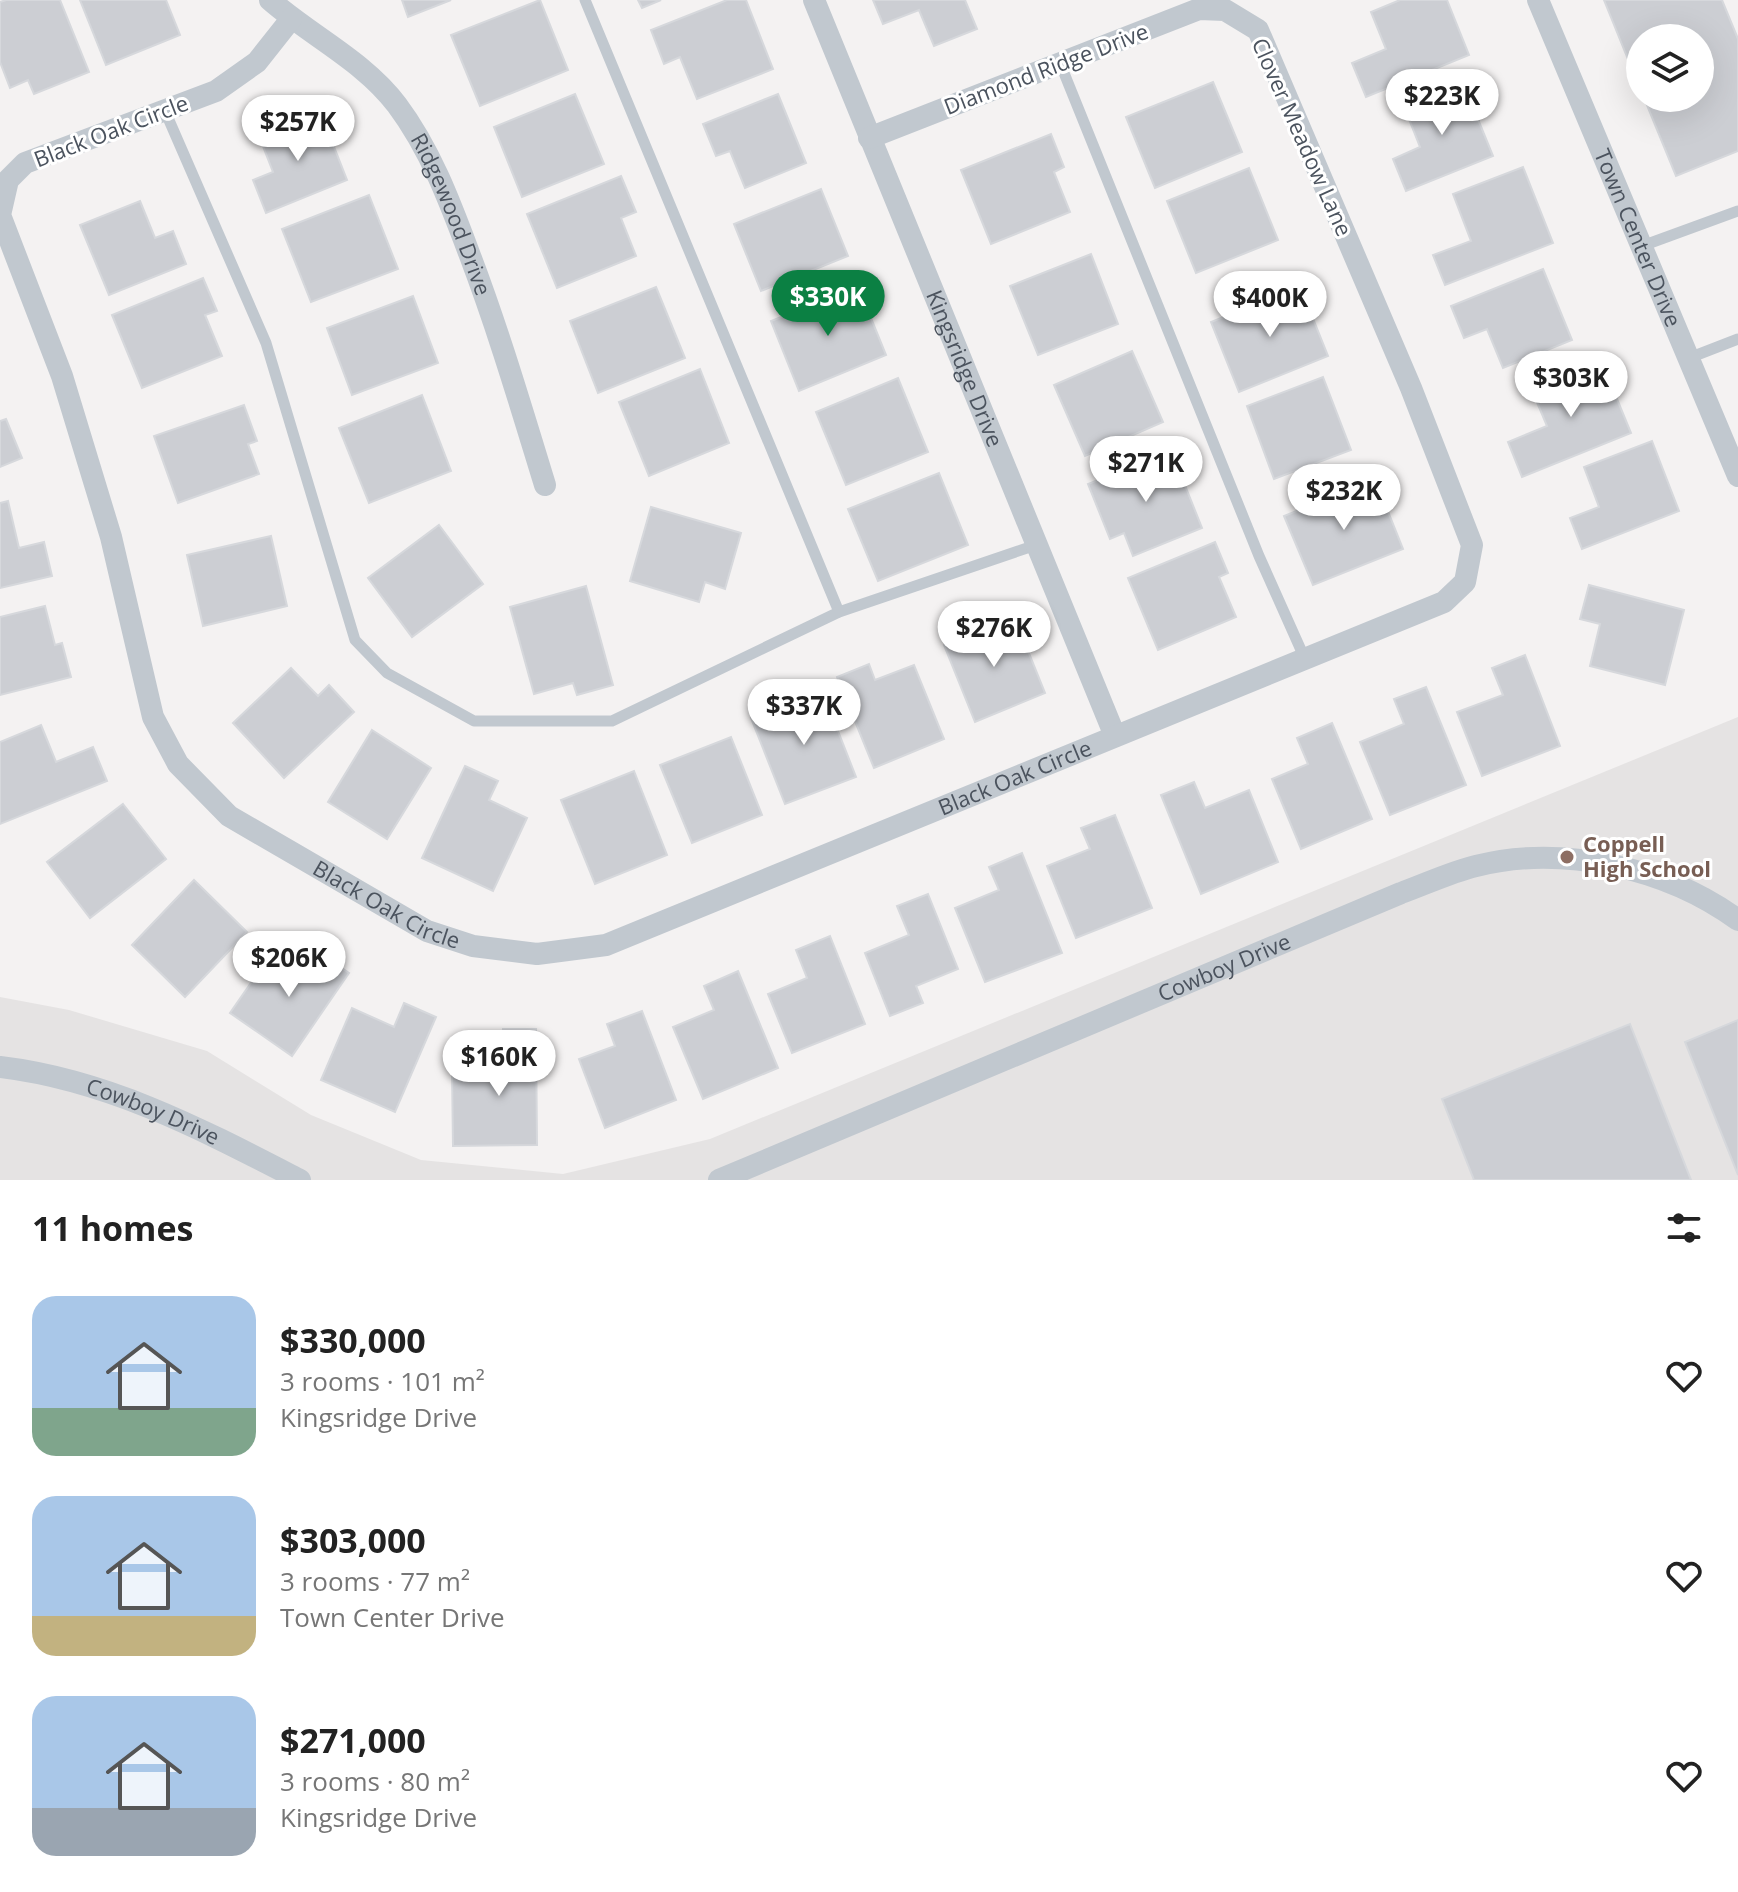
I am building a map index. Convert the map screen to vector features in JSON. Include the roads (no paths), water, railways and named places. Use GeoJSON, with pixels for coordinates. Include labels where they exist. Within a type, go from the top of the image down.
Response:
{"type":"FeatureCollection","features":[{"type":"Feature","properties":{"kind":"street","name":"Ridgewood Drive"},"geometry":{"type":"LineString","coordinates":[[270,0],[291,19],[368,73],[396,104],[425,147],[455,214],[498,328],[545,485]]}},
{"type":"Feature","properties":{"kind":"street","name":"Kingsridge Drive"},"geometry":{"type":"LineString","coordinates":[[814,0],[1115,736]]}},
{"type":"Feature","properties":{"kind":"street","name":"Town Center Drive"},"geometry":{"type":"LineString","coordinates":[[1538,0],[1738,476]]}},
{"type":"Feature","properties":{"kind":"street","name":"Diamond Ridge Drive"},"geometry":{"type":"LineString","coordinates":[[869,138],[1199,9],[1225,10]]}},
{"type":"Feature","properties":{"kind":"street","name":"Clover Meadow Lane"},"geometry":{"type":"LineString","coordinates":[[1225,10],[1258,30],[1411,388],[1472,545]]}},
{"type":"Feature","properties":{"kind":"street","name":"Black Oak Circle"},"geometry":{"type":"LineString","coordinates":[[291,19],[257,62],[216,91],[25,163],[8,180],[0,215],[62,376],[111,537],[153,717],[178,764],[229,816],[427,931],[473,946],[537,954],[606,945],[1444,602],[1465,582],[1472,545]]}},
{"type":"Feature","properties":{"kind":"street","name":"Cowboy Drive"},"geometry":{"type":"LineString","coordinates":[[719,1180],[1387,899],[1476,866],[1521,859],[1581,860],[1675,886],[1738,920]]}},
{"type":"Feature","properties":{"kind":"street","name":"Cowboy Drive"},"geometry":{"type":"LineString","coordinates":[[0,1067],[82,1082],[131,1098],[300,1180]]}},
{"type":"Feature","properties":{"kind":"lane"},"geometry":{"type":"LineString","coordinates":[[585,0],[839,612]]}},
{"type":"Feature","properties":{"kind":"lane"},"geometry":{"type":"LineString","coordinates":[[1060,63],[1305,659]]}},
{"type":"Feature","properties":{"kind":"lane"},"geometry":{"type":"LineString","coordinates":[[165,111],[266,343],[355,640],[387,673],[474,721],[612,721],[839,612],[1036,545]]}},
{"type":"Feature","properties":{"kind":"lane"},"geometry":{"type":"LineString","coordinates":[[1642,246],[1738,211]]}},
{"type":"Feature","properties":{"kind":"lane"},"geometry":{"type":"LineString","coordinates":[[1689,358],[1738,339]]}},
{"type":"Feature","properties":{"kind":"place","name":"Coppell High School"},"geometry":{"type":"Point","coordinates":[1567,857]}}]}
